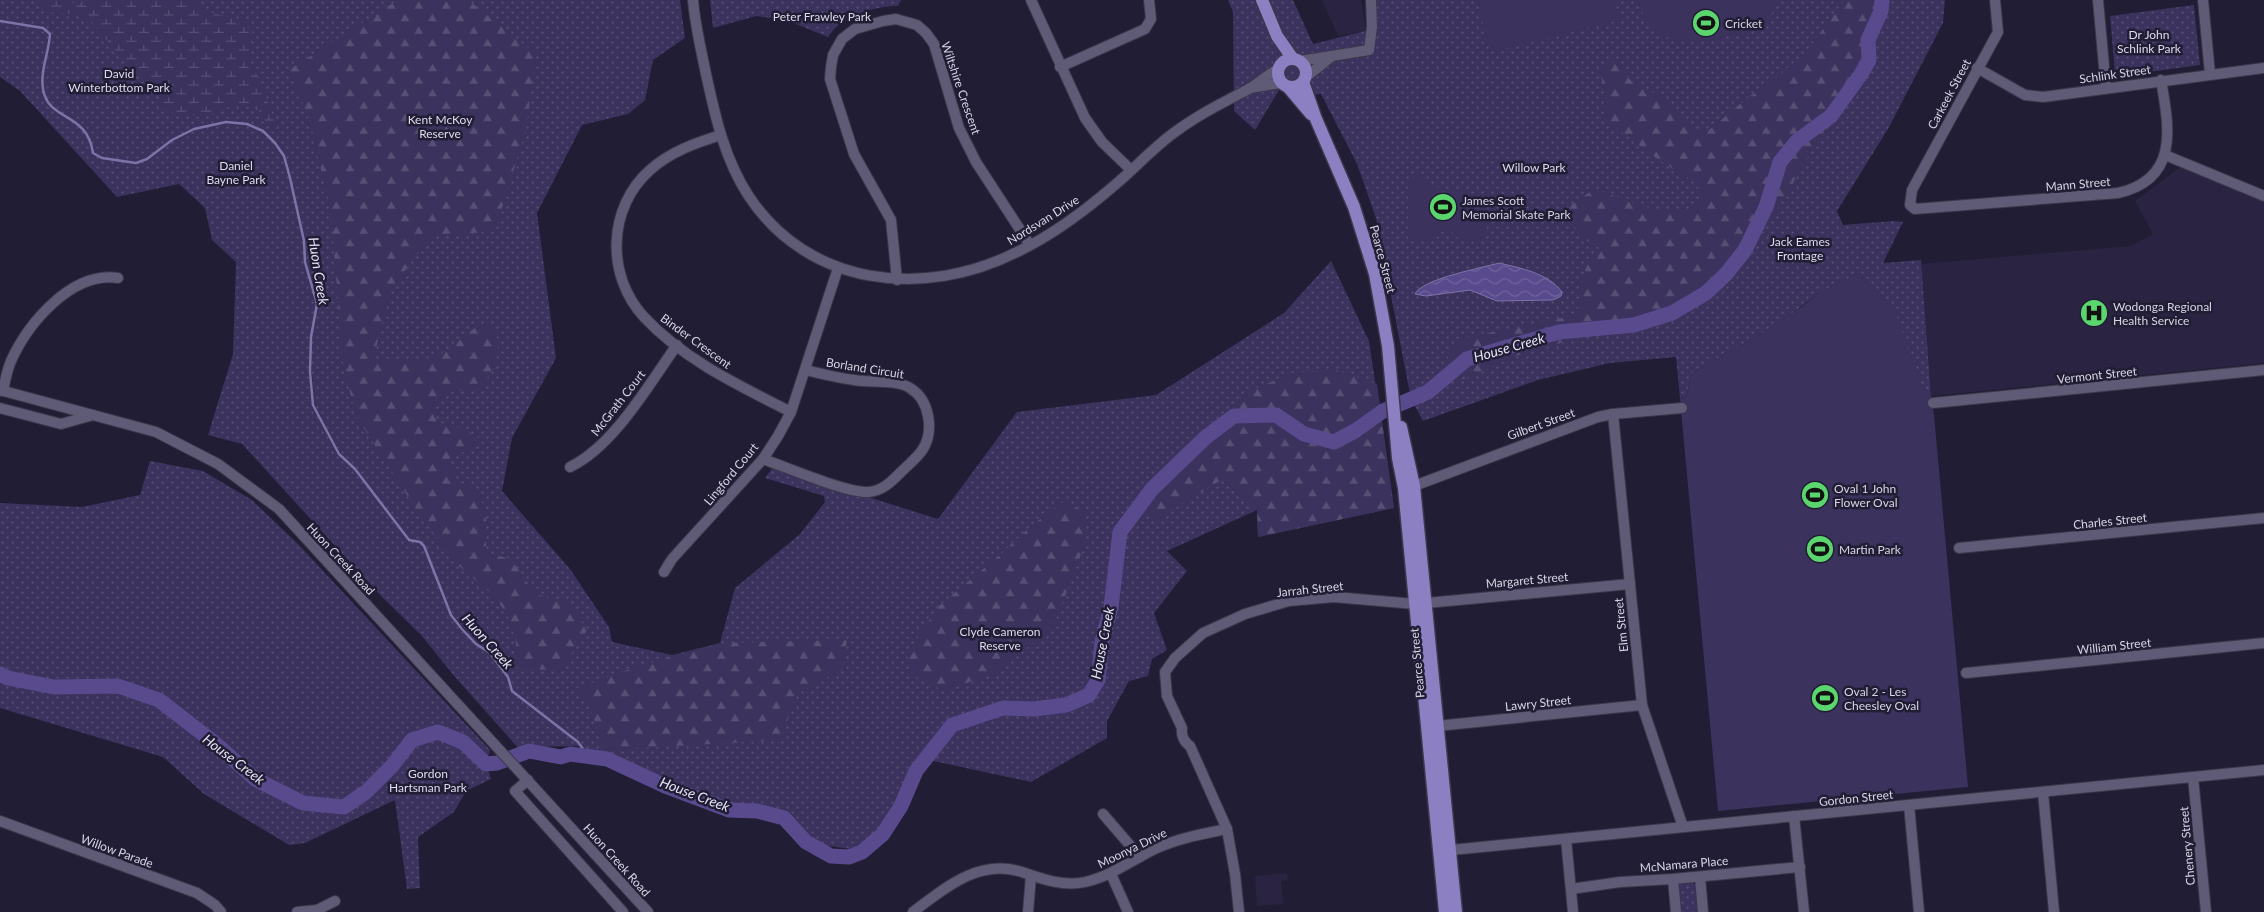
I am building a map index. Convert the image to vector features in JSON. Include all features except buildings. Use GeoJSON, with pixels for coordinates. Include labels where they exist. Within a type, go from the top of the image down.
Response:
{"type":"FeatureCollection","features":[{"type":"Feature","properties":{"kind":"main road"},"geometry":{"type":"LineString","coordinates":[[1262,0],[1277,36],[1296,60],[1305,68],[1304,80],[1298,86],[1285,85],[1278,77],[1277,36]]}},
{"type":"Feature","properties":{"kind":"main road"},"geometry":{"type":"LineString","coordinates":[[1279,67],[1296,60]]}},
{"type":"Feature","properties":{"kind":"main road","name":"Pearce Street"},"geometry":{"type":"LineString","coordinates":[[1304,80],[1316,119],[1346,187],[1368,248],[1381,303],[1396,413],[1402,427],[1446,850],[1456,912]]}},
{"type":"Feature","properties":{"kind":"main road","name":"Pearce Street"},"geometry":{"type":"LineString","coordinates":[[1285,85],[1316,119]]}},
{"type":"Feature","properties":{"kind":"main road","name":"Pearce Street"},"geometry":{"type":"LineString","coordinates":[[1420,603],[1437,726],[1446,850],[1445,912]]}},
{"type":"Feature","properties":{"kind":"street","name":"Nordsvan Drive"},"geometry":{"type":"LineString","coordinates":[[693,0],[699,41],[721,135],[733,169],[748,195],[765,218],[786,238],[811,255],[838,268],[861,275],[897,280],[932,279],[970,270],[1002,259],[1030,245],[1080,215],[1174,132],[1211,108],[1249,88],[1279,67]]}},
{"type":"Feature","properties":{"kind":"street"},"geometry":{"type":"LineString","coordinates":[[1031,0],[1060,67],[1085,118],[1102,142],[1131,170]]}},
{"type":"Feature","properties":{"kind":"street"},"geometry":{"type":"LineString","coordinates":[[1060,67],[1145,29],[1151,19],[1149,0]]}},
{"type":"Feature","properties":{"kind":"street"},"geometry":{"type":"LineString","coordinates":[[1296,60],[1368,50],[1372,27],[1371,0]]}},
{"type":"Feature","properties":{"kind":"street","name":"Carkeek Street"},"geometry":{"type":"LineString","coordinates":[[1909,198],[1998,32],[1995,0]]}},
{"type":"Feature","properties":{"kind":"street"},"geometry":{"type":"LineString","coordinates":[[2098,0],[2106,88]]}},
{"type":"Feature","properties":{"kind":"street"},"geometry":{"type":"LineString","coordinates":[[2203,0],[2210,74]]}},
{"type":"Feature","properties":{"kind":"street","name":"Wiltshire Crescent"},"geometry":{"type":"LineString","coordinates":[[897,280],[891,220],[854,154],[830,79],[833,55],[842,39],[855,29],[883,20],[896,19],[917,25],[934,44],[959,128],[976,162],[1030,245]]}},
{"type":"Feature","properties":{"kind":"street"},"geometry":{"type":"LineString","coordinates":[[1304,80],[1333,56]]}},
{"type":"Feature","properties":{"kind":"street","name":"Schlink Street"},"geometry":{"type":"LineString","coordinates":[[1977,68],[2025,95],[2043,97],[2161,80],[2264,68]]}},
{"type":"Feature","properties":{"kind":"street","name":"Mann Street"},"geometry":{"type":"LineString","coordinates":[[1909,198],[1910,205],[1916,209],[1923,210],[2127,191],[2147,180],[2165,155],[2169,128],[2161,80]]}},
{"type":"Feature","properties":{"kind":"street","name":"Nordsvan Drive"},"geometry":{"type":"LineString","coordinates":[[1249,88],[1285,85]]}},
{"type":"Feature","properties":{"kind":"street","name":"Binder Crescent"},"geometry":{"type":"LineString","coordinates":[[721,135],[682,149],[649,171],[627,200],[620,216],[616,255],[619,272],[636,308],[677,345],[727,379],[791,412]]}},
{"type":"Feature","properties":{"kind":"street"},"geometry":{"type":"LineString","coordinates":[[2165,155],[2264,196]]}},
{"type":"Feature","properties":{"kind":"street","name":"Lingford Court"},"geometry":{"type":"LineString","coordinates":[[664,572],[672,559],[763,459],[791,412],[838,268]]}},
{"type":"Feature","properties":{"kind":"street"},"geometry":{"type":"LineString","coordinates":[[1,391],[10,363],[20,344],[31,327],[60,298],[75,288],[93,280],[107,276],[118,278]]}},
{"type":"Feature","properties":{"kind":"street","name":"McGrath Court"},"geometry":{"type":"LineString","coordinates":[[570,467],[582,461],[601,445],[677,345]]}},
{"type":"Feature","properties":{"kind":"street","name":"Borland Circuit"},"geometry":{"type":"LineString","coordinates":[[763,459],[830,482],[869,492],[879,490],[890,483],[922,451],[930,429],[926,410],[912,389],[901,385],[855,380],[806,370]]}},
{"type":"Feature","properties":{"kind":"street","name":"Vermont Street"},"geometry":{"type":"LineString","coordinates":[[1933,404],[2264,370]]}},
{"type":"Feature","properties":{"kind":"street","name":"Huon Creek Road"},"geometry":{"type":"LineString","coordinates":[[1,391],[94,414],[165,436],[218,464],[279,509],[648,912]]}},
{"type":"Feature","properties":{"kind":"street"},"geometry":{"type":"LineString","coordinates":[[0,408],[61,424],[94,414]]}},
{"type":"Feature","properties":{"kind":"street","name":"Gilbert Street"},"geometry":{"type":"LineString","coordinates":[[1409,487],[1534,440],[1613,414],[1682,408]]}},
{"type":"Feature","properties":{"kind":"street","name":"Elm Street"},"geometry":{"type":"LineString","coordinates":[[1613,414],[1642,705],[1684,827]]}},
{"type":"Feature","properties":{"kind":"street","name":"Charles Street"},"geometry":{"type":"LineString","coordinates":[[1959,548],[2264,518]]}},
{"type":"Feature","properties":{"kind":"street","name":"Margaret Street"},"geometry":{"type":"LineString","coordinates":[[1420,603],[1630,584]]}},
{"type":"Feature","properties":{"kind":"street","name":"Jarrah Street"},"geometry":{"type":"LineString","coordinates":[[1238,912],[1235,874],[1227,829],[1190,746],[1186,743],[1181,733],[1182,728],[1167,696],[1165,678],[1169,665],[1189,646],[1198,644],[1213,630],[1245,614],[1289,601],[1334,596],[1420,603]]}},
{"type":"Feature","properties":{"kind":"street","name":"William Street"},"geometry":{"type":"LineString","coordinates":[[1966,673],[2264,644]]}},
{"type":"Feature","properties":{"kind":"street","name":"Lawry Street"},"geometry":{"type":"LineString","coordinates":[[1437,726],[1642,705]]}},
{"type":"Feature","properties":{"kind":"street","name":"Gordon Street"},"geometry":{"type":"LineString","coordinates":[[1446,850],[2264,770]]}},
{"type":"Feature","properties":{"kind":"street","name":"Chenery Street"},"geometry":{"type":"LineString","coordinates":[[2193,777],[2206,912]]}},
{"type":"Feature","properties":{"kind":"street"},"geometry":{"type":"LineString","coordinates":[[528,780],[515,791],[623,912]]}},
{"type":"Feature","properties":{"kind":"street"},"geometry":{"type":"LineString","coordinates":[[2043,792],[2054,912]]}},
{"type":"Feature","properties":{"kind":"street"},"geometry":{"type":"LineString","coordinates":[[1909,805],[1920,912]]}},
{"type":"Feature","properties":{"kind":"street"},"geometry":{"type":"LineString","coordinates":[[1103,814],[1140,856]]}},
{"type":"Feature","properties":{"kind":"street"},"geometry":{"type":"LineString","coordinates":[[1794,816],[1804,912]]}},
{"type":"Feature","properties":{"kind":"street","name":"Willow Parade"},"geometry":{"type":"LineString","coordinates":[[0,821],[196,893],[215,905],[221,912]]}},
{"type":"Feature","properties":{"kind":"street","name":"Moonya Drive"},"geometry":{"type":"LineString","coordinates":[[913,912],[951,885],[979,870],[1003,868],[1067,883],[1082,883],[1111,874],[1140,856],[1175,840],[1227,829]]}},
{"type":"Feature","properties":{"kind":"street"},"geometry":{"type":"LineString","coordinates":[[1566,839],[1573,912]]}},
{"type":"Feature","properties":{"kind":"street","name":"McNamara Place"},"geometry":{"type":"LineString","coordinates":[[1571,889],[1620,882],[1673,880],[1800,867]]}},
{"type":"Feature","properties":{"kind":"street"},"geometry":{"type":"LineString","coordinates":[[1111,874],[1128,912]]}},
{"type":"Feature","properties":{"kind":"street"},"geometry":{"type":"LineString","coordinates":[[1028,912],[1031,876]]}},
{"type":"Feature","properties":{"kind":"street"},"geometry":{"type":"LineString","coordinates":[[1700,877],[1703,912]]}},
{"type":"Feature","properties":{"kind":"street"},"geometry":{"type":"LineString","coordinates":[[1673,880],[1676,912]]}},
{"type":"Feature","properties":{"kind":"street"},"geometry":{"type":"LineString","coordinates":[[297,912],[317,910],[335,901]]}},
{"type":"Feature","properties":{"kind":"shaded area"},"geometry":{"type":"Polygon","coordinates":[[[1322,0],[1361,0],[1366,31],[1338,36],[1322,0]]]}},
{"type":"Feature","properties":{"kind":"shaded area","name":"Wodonga Regional Health Service"},"geometry":{"type":"Polygon","coordinates":[[[2183,165],[2264,201],[2264,363],[1931,396],[1921,264],[2131,246],[2153,234],[2135,201],[2183,165]]]}},
{"type":"Feature","properties":{"kind":"shaded area"},"geometry":{"type":"Polygon","coordinates":[[[1287,873],[1288,880],[1281,881],[1283,904],[1257,906],[1255,876],[1287,873]]]}},
{"type":"Feature","properties":{"kind":"green space"},"geometry":{"type":"Polygon","coordinates":[[[0,0],[680,0],[685,38],[653,60],[645,100],[628,114],[582,125],[537,213],[556,358],[512,438],[502,491],[570,569],[609,627],[612,642],[672,655],[720,643],[735,588],[800,534],[825,502],[824,496],[765,478],[773,467],[938,519],[1017,412],[1156,395],[1284,313],[1331,261],[1369,341],[1394,508],[1258,537],[1257,510],[1167,551],[1187,571],[1154,613],[1167,650],[1152,659],[1148,676],[1129,681],[1107,721],[1107,738],[1031,782],[929,760],[904,790],[889,818],[868,845],[858,850],[815,844],[780,821],[685,790],[650,773],[578,746],[531,747],[521,751],[455,677],[422,636],[381,596],[242,444],[208,435],[233,354],[236,262],[212,240],[205,208],[179,184],[117,197],[20,91],[0,77],[0,0]],[[311,360],[313,405],[339,454],[355,469],[340,453],[314,404],[311,360]],[[430,561],[451,615],[466,634],[468,633],[452,614],[430,561]]]}},
{"type":"Feature","properties":{"kind":"green space"},"geometry":{"type":"Polygon","coordinates":[[[41,0],[64,0],[78,4],[90,0],[190,0],[209,12],[243,21],[254,35],[249,50],[250,61],[264,90],[277,128],[272,130],[259,111],[248,107],[230,106],[201,116],[176,115],[164,108],[154,87],[139,71],[128,66],[92,22],[80,14],[47,12],[39,3],[41,0]]]}},
{"type":"Feature","properties":{"kind":"green space","name":"Kent McKoy Reserve"},"geometry":{"type":"Polygon","coordinates":[[[398,0],[468,0],[536,54],[526,130],[495,231],[430,237],[392,288],[373,359],[408,361],[425,359],[449,349],[478,327],[495,324],[498,343],[497,358],[487,379],[481,388],[445,392],[435,409],[437,422],[468,431],[482,442],[447,460],[458,482],[478,490],[486,514],[486,553],[511,559],[535,594],[570,604],[587,630],[561,670],[517,669],[516,642],[507,614],[493,595],[459,566],[421,517],[356,416],[343,365],[331,211],[308,116],[289,70],[398,0]]]}},
{"type":"Feature","properties":{"kind":"green space","name":"Peter Frawley Park"},"geometry":{"type":"Polygon","coordinates":[[[710,0],[901,0],[898,6],[869,10],[850,18],[841,23],[828,37],[786,20],[756,16],[713,28],[710,0]]]}},
{"type":"Feature","properties":{"kind":"green space","name":"Willow Park"},"geometry":{"type":"Polygon","coordinates":[[[1228,0],[1293,0],[1313,44],[1373,29],[1369,0],[1945,0],[1943,23],[1888,129],[1837,211],[1843,225],[1903,222],[1883,263],[1921,260],[1931,396],[1925,395],[1818,293],[1773,326],[1692,373],[1686,398],[1680,399],[1676,357],[1610,363],[1538,380],[1423,421],[1411,399],[1376,218],[1357,164],[1321,94],[1289,96],[1279,90],[1255,130],[1234,111],[1233,12],[1228,0]]]}},
{"type":"Feature","properties":{"kind":"green space"},"geometry":{"type":"Polygon","coordinates":[[[1477,0],[1615,0],[1620,20],[1490,52],[1477,0]]]}},
{"type":"Feature","properties":{"kind":"green space","name":"Cricket"},"geometry":{"type":"Polygon","coordinates":[[[1638,0],[1779,0],[1767,20],[1754,29],[1713,39],[1686,42],[1661,35],[1652,27],[1644,15],[1638,0]]]}},
{"type":"Feature","properties":{"kind":"green space"},"geometry":{"type":"Polygon","coordinates":[[[1844,0],[1890,0],[1865,83],[1823,132],[1770,221],[1723,292],[1640,331],[1585,336],[1521,354],[1459,381],[1447,360],[1453,347],[1464,338],[1577,315],[1582,279],[1588,264],[1599,248],[1581,237],[1569,221],[1570,206],[1594,189],[1652,209],[1691,209],[1704,199],[1696,183],[1659,160],[1606,120],[1607,95],[1599,71],[1608,60],[1616,64],[1633,83],[1669,100],[1695,132],[1709,130],[1750,96],[1766,87],[1807,51],[1844,0]]]}},
{"type":"Feature","properties":{"kind":"green space","name":"Dr John Schlink Park"},"geometry":{"type":"Polygon","coordinates":[[[2194,5],[2200,65],[2119,76],[2115,73],[2110,16],[2194,5]]]}},
{"type":"Feature","properties":{"kind":"green space","name":"James Scott Memorial Skate Park"},"geometry":{"type":"Polygon","coordinates":[[[1419,173],[1426,176],[1432,190],[1438,187],[1443,197],[1455,190],[1468,192],[1479,213],[1483,215],[1487,222],[1487,234],[1478,240],[1468,241],[1458,237],[1450,230],[1440,231],[1438,236],[1431,241],[1408,241],[1408,182],[1411,176],[1419,173]]]}},
{"type":"Feature","properties":{"kind":"green space","name":"Martin Park"},"geometry":{"type":"Polygon","coordinates":[[[1858,274],[1896,314],[1925,394],[1931,396],[1968,787],[1718,811],[1680,399],[1686,398],[1692,373],[1759,335],[1803,306],[1818,293],[1858,274]]]}},
{"type":"Feature","properties":{"kind":"green space"},"geometry":{"type":"Polygon","coordinates":[[[1336,370],[1377,384],[1394,508],[1258,537],[1257,510],[1226,477],[1155,520],[1136,493],[1247,392],[1292,373],[1336,370]]]}},
{"type":"Feature","properties":{"kind":"green space","name":"Gordon Hartsman Park"},"geometry":{"type":"Polygon","coordinates":[[[150,461],[203,471],[252,500],[298,544],[490,750],[486,764],[491,779],[466,791],[454,812],[418,837],[420,888],[407,889],[395,800],[305,843],[289,845],[204,794],[163,757],[0,708],[0,503],[82,507],[140,495],[150,461]]]}},
{"type":"Feature","properties":{"kind":"green space","name":"Clyde Cameron Reserve"},"geometry":{"type":"Polygon","coordinates":[[[1063,502],[1085,512],[1086,541],[1056,620],[1034,642],[997,672],[944,691],[912,675],[907,654],[939,606],[1031,526],[1063,502]]]}},
{"type":"Feature","properties":{"kind":"green space"},"geometry":{"type":"Polygon","coordinates":[[[847,640],[842,670],[796,694],[781,740],[604,750],[589,704],[575,689],[630,669],[720,643],[847,640]]]}},
{"type":"Feature","properties":{"kind":"green space"},"geometry":{"type":"Polygon","coordinates":[[[1691,882],[1697,886],[1701,912],[1678,912],[1677,889],[1681,883],[1691,882]]]}},
{"type":"Feature","properties":{"kind":"water"},"geometry":{"type":"Polygon","coordinates":[[[1499,263],[1524,269],[1549,280],[1562,292],[1561,296],[1553,300],[1497,301],[1470,290],[1426,296],[1415,294],[1420,289],[1440,279],[1499,263]]]}},
{"type":"Feature","properties":{"kind":"waterway","name":"House Creek"},"geometry":{"type":"LineString","coordinates":[[0,674],[8,678],[54,687],[118,686],[159,700],[216,744],[255,779],[303,803],[344,807],[366,792],[392,766],[412,740],[438,732],[463,742],[486,764],[497,763],[529,751],[561,757],[570,754],[607,759],[665,786],[729,810],[757,811],[784,818],[806,842],[831,856],[849,857],[862,852],[883,834],[901,806],[916,771],[952,725],[1003,708],[1034,709],[1066,705],[1089,695],[1098,680],[1102,642],[1111,607],[1120,532],[1152,489],[1206,437],[1234,416],[1276,415],[1304,434],[1334,442],[1355,431],[1383,411],[1428,392],[1467,359],[1559,332],[1634,325],[1672,313],[1706,293],[1726,274],[1745,250],[1766,207],[1780,162],[1797,141],[1831,116],[1861,74],[1869,60],[1868,40],[1881,11],[1882,0]]}},
{"type":"Feature","properties":{"kind":"waterway","name":"Huon Creek"},"geometry":{"type":"LineString","coordinates":[[0,21],[43,28],[50,34],[42,82],[46,100],[59,113],[76,123],[83,130],[89,140],[93,153],[102,158],[136,163],[147,159],[172,140],[194,129],[226,122],[247,124],[263,131],[275,143],[284,156],[290,178],[304,241],[305,262],[317,304],[311,337],[310,372],[313,405],[339,454],[355,469],[409,540],[420,542],[424,546],[451,615],[476,644],[490,653],[508,677],[512,691],[578,742],[588,756]]}},
{"type":"Feature","properties":{"kind":"place","name":"Cricket"},"geometry":{"type":"Point","coordinates":[1706,23]}},
{"type":"Feature","properties":{"kind":"place","name":"James Scott Memorial Skate Park"},"geometry":{"type":"Point","coordinates":[1443,207]}},
{"type":"Feature","properties":{"kind":"place","name":"Wodonga Regional Health Service"},"geometry":{"type":"Point","coordinates":[2094,313]}},
{"type":"Feature","properties":{"kind":"place","name":"Oval 1 John Flower Oval"},"geometry":{"type":"Point","coordinates":[1815,495]}},
{"type":"Feature","properties":{"kind":"place","name":"Martin Park"},"geometry":{"type":"Point","coordinates":[1820,549]}},
{"type":"Feature","properties":{"kind":"place","name":"Oval 2 - Les Cheesley Oval"},"geometry":{"type":"Point","coordinates":[1825,698]}},
{"type":"Feature","properties":{"kind":"park label","name":"David Winterbottom Park"},"geometry":{"type":"Point","coordinates":[119,80]}},
{"type":"Feature","properties":{"kind":"park label","name":"Daniel Bayne Park"},"geometry":{"type":"Point","coordinates":[236,172]}},
{"type":"Feature","properties":{"kind":"park label","name":"Jack Eames Frontage"},"geometry":{"type":"Point","coordinates":[1800,248]}}]}
